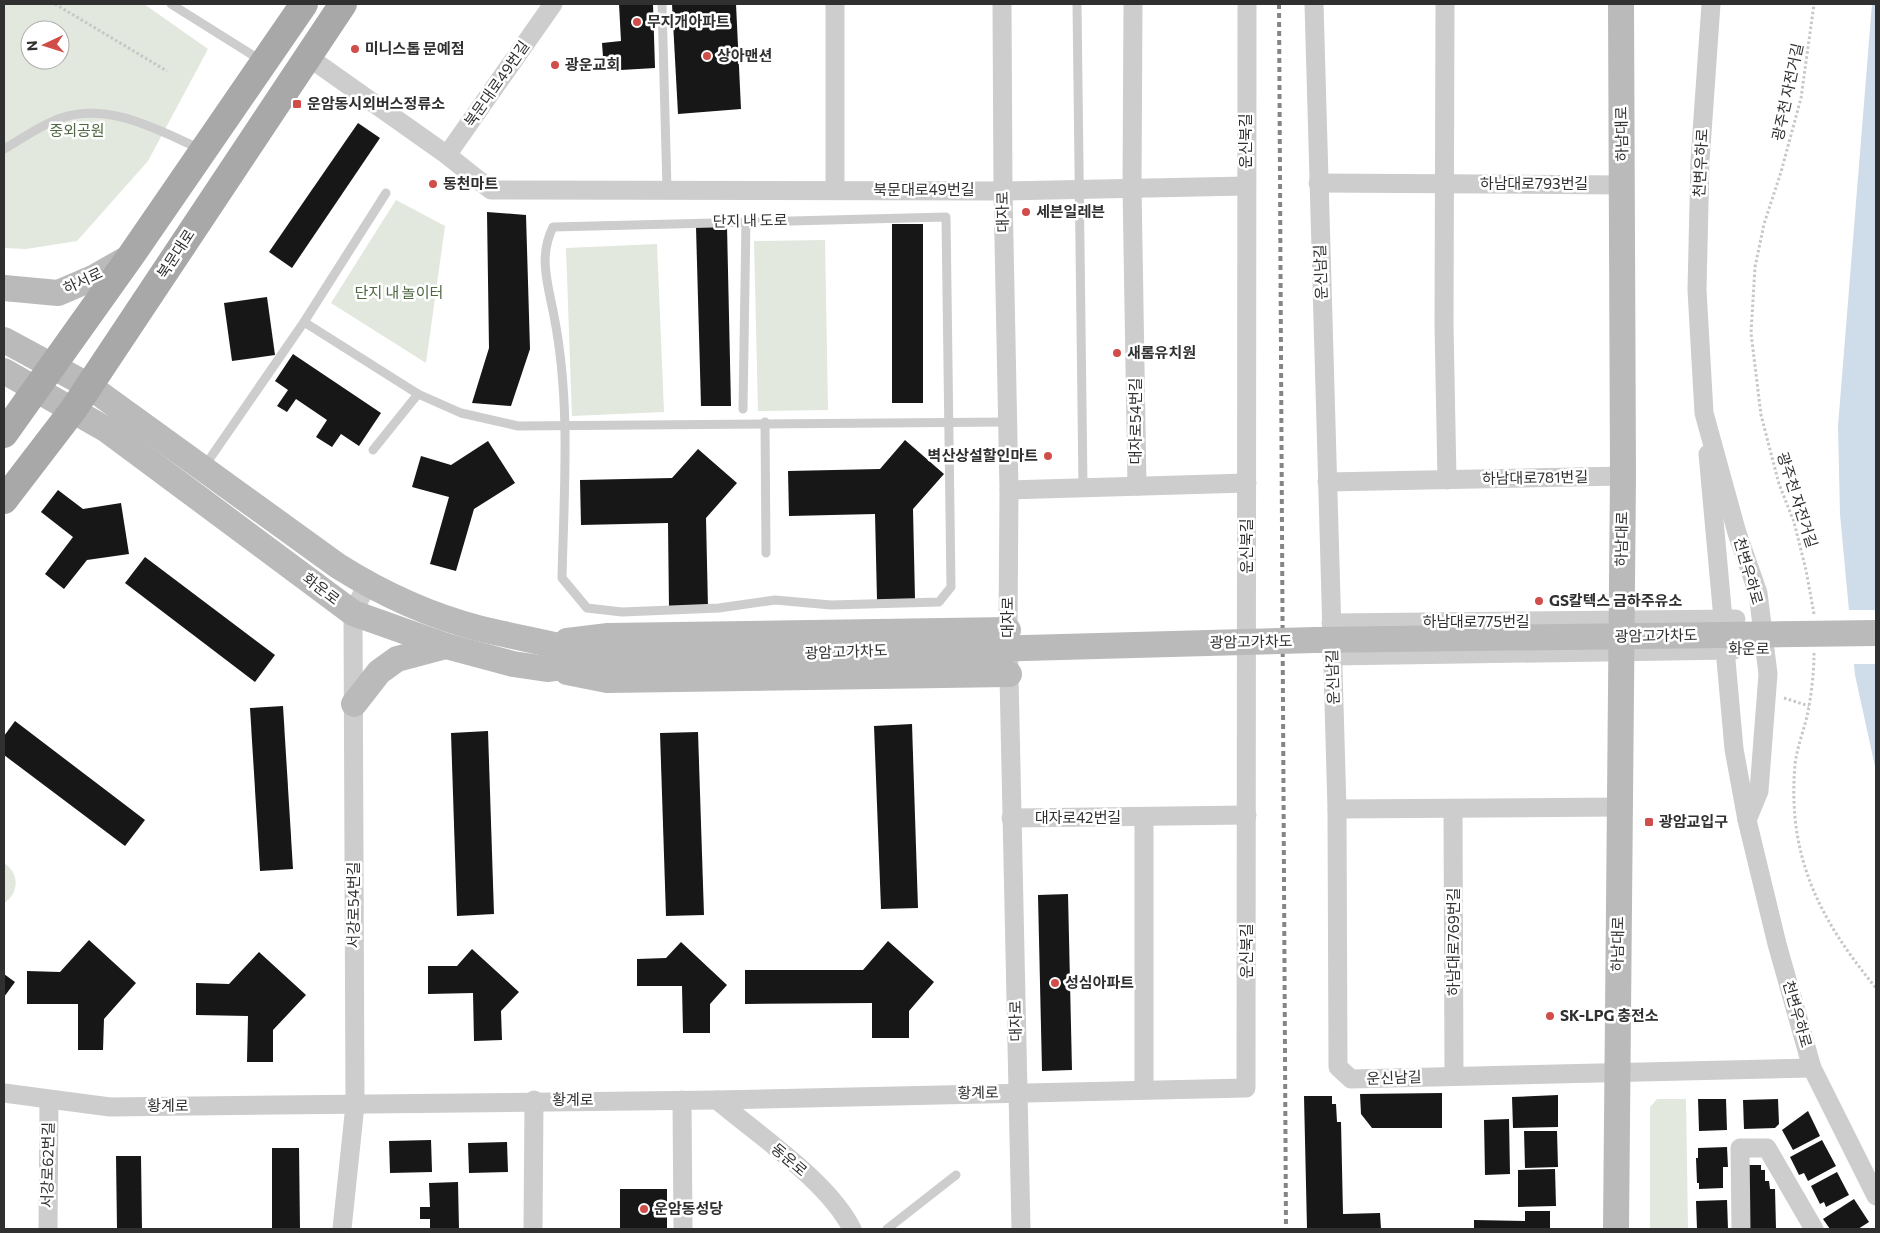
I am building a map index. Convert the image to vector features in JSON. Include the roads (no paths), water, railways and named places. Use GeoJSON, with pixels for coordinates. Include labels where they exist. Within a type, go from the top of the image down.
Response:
{"type":"FeatureCollection","features":[{"type":"Feature","properties":{"kind":"main road"},"geometry":{"type":"LineString","coordinates":[[4,434],[130,257],[304,4]]}},
{"type":"Feature","properties":{"kind":"main road","name":"북문대로"},"geometry":{"type":"LineString","coordinates":[[4,500],[73,410],[343,4]]}},
{"type":"Feature","properties":{"kind":"street","name":"대자로"},"geometry":{"type":"LineString","coordinates":[[1002,4],[1003,191],[1009,490],[1008,630],[1021,1229]]}},
{"type":"Feature","properties":{"kind":"street"},"geometry":{"type":"LineString","coordinates":[[1132,187],[1133,4]]}},
{"type":"Feature","properties":{"kind":"street","name":"운신북길"},"geometry":{"type":"LineString","coordinates":[[1246,1088],[1247,4]]}},
{"type":"Feature","properties":{"kind":"street","name":"운신남길"},"geometry":{"type":"LineString","coordinates":[[1314,4],[1337,809],[1338,1067],[1352,1079],[1617,1074]]}},
{"type":"Feature","properties":{"kind":"street","name":"하남대로"},"geometry":{"type":"LineString","coordinates":[[1616,1229],[1623,476],[1621,4]]}},
{"type":"Feature","properties":{"kind":"street","name":"천변우하로"},"geometry":{"type":"LineString","coordinates":[[1711,4],[1700,161],[1697,290],[1704,413],[1729,619]]}},
{"type":"Feature","properties":{"kind":"street"},"geometry":{"type":"LineString","coordinates":[[1445,8],[1444,325],[1447,480]]}},
{"type":"Feature","properties":{"kind":"street","name":"북문대로49번길"},"geometry":{"type":"LineString","coordinates":[[447,155],[550,9]]}},
{"type":"Feature","properties":{"kind":"street"},"geometry":{"type":"LineString","coordinates":[[835,10],[835,190]]}},
{"type":"Feature","properties":{"kind":"street","name":"북문대로49번길"},"geometry":{"type":"LineString","coordinates":[[307,56],[447,155],[491,190],[1003,191],[1246,186]]}},
{"type":"Feature","properties":{"kind":"street","name":"하남대로793번길"},"geometry":{"type":"LineString","coordinates":[[1318,183],[1623,185]]}},
{"type":"Feature","properties":{"kind":"street","name":"대자로54번길"},"geometry":{"type":"LineString","coordinates":[[1132,187],[1136,327],[1137,486]]}},
{"type":"Feature","properties":{"kind":"street","name":"하서로"},"geometry":{"type":"LineString","coordinates":[[4,288],[58,293],[93,278],[130,257]]}},
{"type":"Feature","properties":{"kind":"street"},"geometry":{"type":"LineString","coordinates":[[4,340],[89,386]]}},
{"type":"Feature","properties":{"kind":"street"},"geometry":{"type":"LineString","coordinates":[[4,370],[73,410]]}},
{"type":"Feature","properties":{"kind":"street","name":"화운로"},"geometry":{"type":"LineString","coordinates":[[89,386],[204,467],[338,566],[367,584],[401,601],[476,627],[618,659]]}},
{"type":"Feature","properties":{"kind":"street","name":"화운로"},"geometry":{"type":"LineString","coordinates":[[73,410],[107,430],[352,613],[489,659],[547,669],[618,659]]}},
{"type":"Feature","properties":{"kind":"street","name":"천변우하로"},"geometry":{"type":"LineString","coordinates":[[1704,413],[1737,533],[1758,593],[1768,674],[1759,790],[1748,820]]}},
{"type":"Feature","properties":{"kind":"street","name":"하남대로781번길"},"geometry":{"type":"LineString","coordinates":[[1327,482],[1623,476]]}},
{"type":"Feature","properties":{"kind":"street","name":"대자로54번길"},"geometry":{"type":"LineString","coordinates":[[1009,490],[1247,483]]}},
{"type":"Feature","properties":{"kind":"street","name":"서강로54번길"},"geometry":{"type":"LineString","coordinates":[[342,1229],[355,1105],[352,613],[367,584]]}},
{"type":"Feature","properties":{"kind":"street","name":"화운로"},"geometry":{"type":"LineString","coordinates":[[1621,621],[1876,616]]}},
{"type":"Feature","properties":{"kind":"street","name":"하남대로775번길"},"geometry":{"type":"LineString","coordinates":[[1331,623],[1621,621]]}},
{"type":"Feature","properties":{"kind":"street"},"geometry":{"type":"LineString","coordinates":[[549,642],[608,636],[1008,630]]}},
{"type":"Feature","properties":{"kind":"street","name":"광암고가차도"},"geometry":{"type":"LineString","coordinates":[[618,659],[1314,640],[1876,633]]}},
{"type":"Feature","properties":{"kind":"street"},"geometry":{"type":"LineString","coordinates":[[354,704],[379,672],[398,659],[446,646]]}},
{"type":"Feature","properties":{"kind":"street","name":"화운로"},"geometry":{"type":"LineString","coordinates":[[1621,652],[1876,649]]}},
{"type":"Feature","properties":{"kind":"street","name":"천변우하로"},"geometry":{"type":"LineString","coordinates":[[1729,650],[1734,749],[1748,820],[1777,944],[1812,1068],[1876,1196]]}},
{"type":"Feature","properties":{"kind":"street","name":"하남대로775번길"},"geometry":{"type":"LineString","coordinates":[[1332,656],[1621,652]]}},
{"type":"Feature","properties":{"kind":"street"},"geometry":{"type":"LineString","coordinates":[[547,669],[607,680],[1009,674]]}},
{"type":"Feature","properties":{"kind":"street"},"geometry":{"type":"LineString","coordinates":[[1337,809],[1620,808]]}},
{"type":"Feature","properties":{"kind":"street","name":"하남대로769번길"},"geometry":{"type":"LineString","coordinates":[[1453,809],[1454,1076]]}},
{"type":"Feature","properties":{"kind":"street","name":"대자로42번길"},"geometry":{"type":"LineString","coordinates":[[1011,818],[1144,818],[1247,815]]}},
{"type":"Feature","properties":{"kind":"street"},"geometry":{"type":"LineString","coordinates":[[1144,818],[1144,1089]]}},
{"type":"Feature","properties":{"kind":"street"},"geometry":{"type":"LineString","coordinates":[[1617,1074],[1812,1068]]}},
{"type":"Feature","properties":{"kind":"street","name":"황계로"},"geometry":{"type":"LineString","coordinates":[[4,1093],[49,1101],[110,1107],[355,1105],[534,1100],[717,1100],[1246,1088]]}},
{"type":"Feature","properties":{"kind":"street"},"geometry":{"type":"LineString","coordinates":[[533,1229],[534,1100]]}},
{"type":"Feature","properties":{"kind":"street"},"geometry":{"type":"LineString","coordinates":[[682,1100],[683,1229]]}},
{"type":"Feature","properties":{"kind":"street","name":"동운로"},"geometry":{"type":"LineString","coordinates":[[717,1100],[813,1181],[839,1209],[852,1229]]}},
{"type":"Feature","properties":{"kind":"street","name":"서강로62번길"},"geometry":{"type":"LineString","coordinates":[[48,1229],[49,1101]]}},
{"type":"Feature","properties":{"kind":"street"},"geometry":{"type":"LineString","coordinates":[[1741,1229],[1740,1148],[1767,1148],[1814,1229]]}},
{"type":"Feature","properties":{"kind":"lane"},"geometry":{"type":"LineString","coordinates":[[171,4],[264,62]]}},
{"type":"Feature","properties":{"kind":"lane"},"geometry":{"type":"LineString","coordinates":[[662,4],[667,189]]}},
{"type":"Feature","properties":{"kind":"lane"},"geometry":{"type":"LineString","coordinates":[[1077,4],[1083,487]]}},
{"type":"Feature","properties":{"kind":"lane"},"geometry":{"type":"LineString","coordinates":[[4,149],[60,118],[93,112],[126,117],[202,150]]}},
{"type":"Feature","properties":{"kind":"lane"},"geometry":{"type":"LineString","coordinates":[[204,467],[304,322],[386,192]]}},
{"type":"Feature","properties":{"kind":"lane","name":"단지 내 도로"},"geometry":{"type":"LineString","coordinates":[[566,427],[559,341],[544,266],[545,242],[553,227],[746,220],[946,217],[950,422]]}},
{"type":"Feature","properties":{"kind":"lane"},"geometry":{"type":"LineString","coordinates":[[743,409],[746,220]]}},
{"type":"Feature","properties":{"kind":"lane"},"geometry":{"type":"LineString","coordinates":[[304,322],[418,394],[461,413],[518,426],[566,427],[765,422],[1007,422]]}},
{"type":"Feature","properties":{"kind":"lane"},"geometry":{"type":"LineString","coordinates":[[373,450],[418,394]]}},
{"type":"Feature","properties":{"kind":"lane"},"geometry":{"type":"LineString","coordinates":[[765,422],[766,553]]}},
{"type":"Feature","properties":{"kind":"lane"},"geometry":{"type":"LineString","coordinates":[[566,427],[562,578],[587,608],[622,612],[719,608],[775,600],[831,605],[939,602],[951,587],[950,422]]}},
{"type":"Feature","properties":{"kind":"lane"},"geometry":{"type":"LineString","coordinates":[[887,1229],[956,1175]]}},
{"type":"Feature","properties":{"kind":"water"},"geometry":{"type":"Polygon","coordinates":[[[1872,4],[1876,4],[1876,771],[1855,675],[1840,514],[1838,426],[1872,4]]]}},
{"type":"Feature","properties":{"kind":"railway"},"geometry":{"type":"LineString","coordinates":[[1279,4],[1286,1229]]}},
{"type":"Feature","properties":{"kind":"place","name":"무지개아파트"},"geometry":{"type":"Point","coordinates":[637,22]}},
{"type":"Feature","properties":{"kind":"place","name":"미니스톱 문예점"},"geometry":{"type":"Point","coordinates":[355,49]}},
{"type":"Feature","properties":{"kind":"place","name":"상아맨션"},"geometry":{"type":"Point","coordinates":[707,56]}},
{"type":"Feature","properties":{"kind":"place","name":"광운교회"},"geometry":{"type":"Point","coordinates":[555,65]}},
{"type":"Feature","properties":{"kind":"place","name":"운암동시외버스정류소"},"geometry":{"type":"Point","coordinates":[297,104]}},
{"type":"Feature","properties":{"kind":"place","name":"동천마트"},"geometry":{"type":"Point","coordinates":[433,184]}},
{"type":"Feature","properties":{"kind":"place","name":"세븐일레븐"},"geometry":{"type":"Point","coordinates":[1026,212]}},
{"type":"Feature","properties":{"kind":"place","name":"새롬유치원"},"geometry":{"type":"Point","coordinates":[1117,353]}},
{"type":"Feature","properties":{"kind":"place","name":"벽산상설할인마트"},"geometry":{"type":"Point","coordinates":[1048,456]}},
{"type":"Feature","properties":{"kind":"place","name":"GS칼텍스 금하주유소"},"geometry":{"type":"Point","coordinates":[1539,601]}},
{"type":"Feature","properties":{"kind":"place","name":"광암교입구"},"geometry":{"type":"Point","coordinates":[1649,822]}},
{"type":"Feature","properties":{"kind":"place","name":"성심아파트"},"geometry":{"type":"Point","coordinates":[1055,983]}},
{"type":"Feature","properties":{"kind":"place","name":"SK-LPG 충전소"},"geometry":{"type":"Point","coordinates":[1550,1016]}},
{"type":"Feature","properties":{"kind":"place","name":"운암동성당"},"geometry":{"type":"Point","coordinates":[644,1209]}},
{"type":"Feature","properties":{"kind":"park label","name":"중외공원"},"geometry":{"type":"Point","coordinates":[77,131]}},
{"type":"Feature","properties":{"kind":"park label","name":"단지 내 놀이터"},"geometry":{"type":"Point","coordinates":[399,293]}}]}
